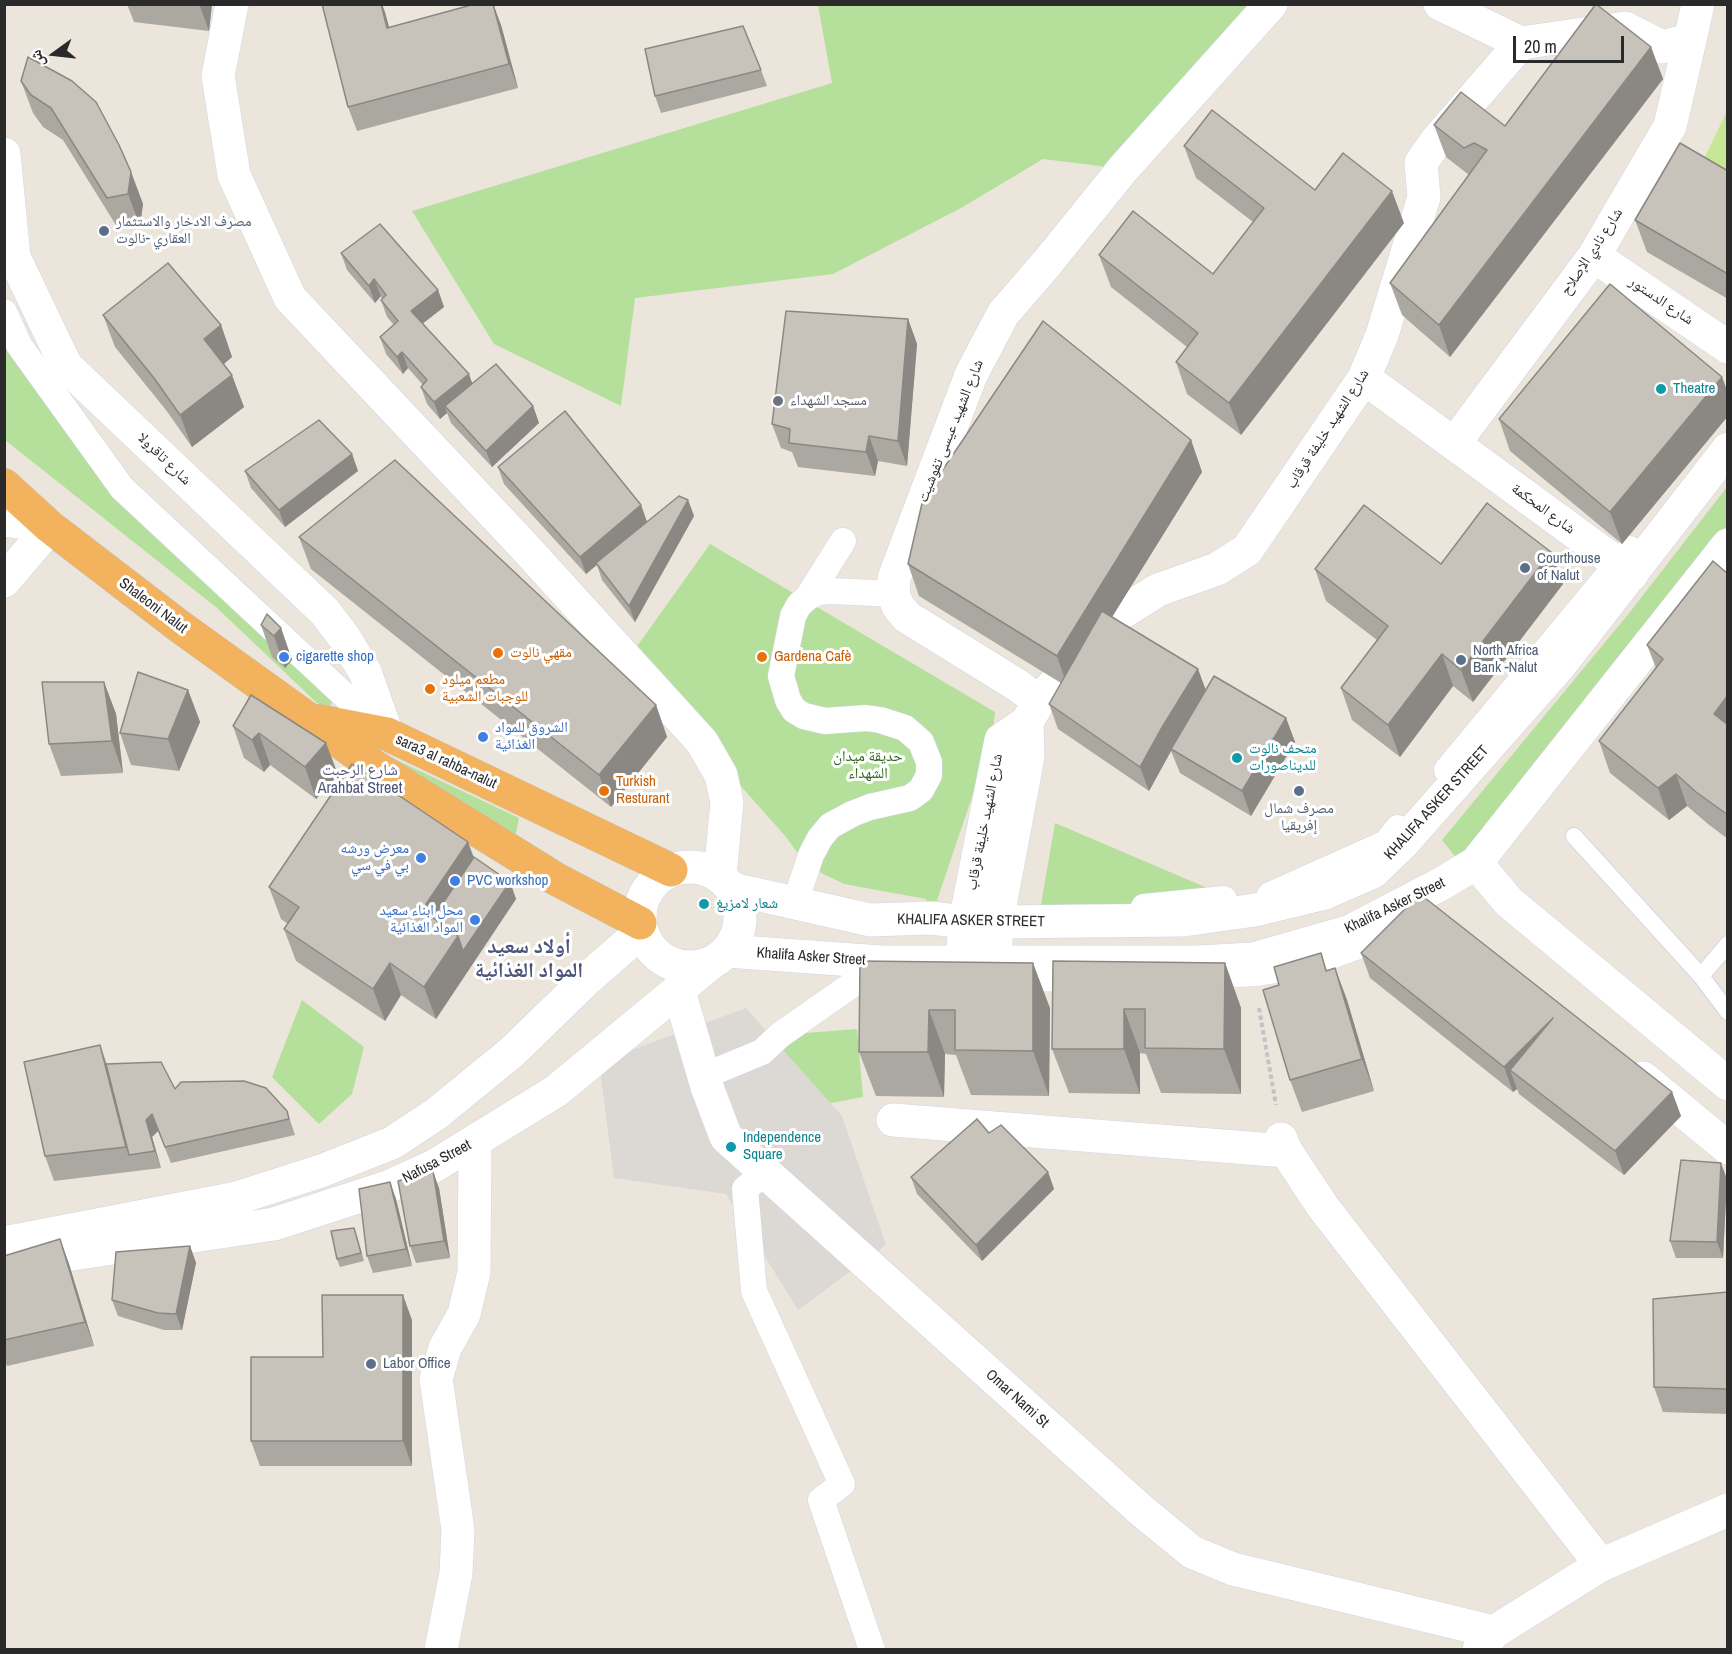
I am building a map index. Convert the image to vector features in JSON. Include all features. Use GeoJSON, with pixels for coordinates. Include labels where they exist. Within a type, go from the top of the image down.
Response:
{"type":"FeatureCollection","features":[{"type":"Feature","properties":{"kind":"highway","name":"Shaleoni Nalut"},"geometry":{"type":"LineString","coordinates":[[4,484],[50,527],[207,646],[308,718]]}},
{"type":"Feature","properties":{"kind":"highway","name":"sara3 al rahba-nalut"},"geometry":{"type":"LineString","coordinates":[[308,718],[387,734],[671,870]]}},
{"type":"Feature","properties":{"kind":"highway"},"geometry":{"type":"LineString","coordinates":[[308,718],[372,765],[537,867],[641,927]]}},
{"type":"Feature","properties":{"kind":"street"},"geometry":{"type":"LineString","coordinates":[[232,4],[218,76],[234,175],[290,298],[522,543],[702,742],[721,775],[727,802],[727,882],[740,910],[739,932],[719,957],[690,967],[669,963],[652,950],[641,927],[642,902],[653,882],[671,870],[688,866],[705,868],[727,882]]}},
{"type":"Feature","properties":{"kind":"street","name":"شارع الشهيد عيسى تفوشيت"},"geometry":{"type":"LineString","coordinates":[[893,594],[894,578],[899,562],[971,375],[1003,314],[1123,169],[1271,4]]}},
{"type":"Feature","properties":{"kind":"street"},"geometry":{"type":"LineString","coordinates":[[1440,4],[1521,43],[1626,28],[1676,44]]}},
{"type":"Feature","properties":{"kind":"street","name":"شارع نادي الإصلاح"},"geometry":{"type":"LineString","coordinates":[[1454,444],[1594,256],[1670,126],[1676,44],[1698,4]]}},
{"type":"Feature","properties":{"kind":"street","name":"شارع الشهيد خليفة قرقاب"},"geometry":{"type":"LineString","coordinates":[[962,962],[982,917],[1028,756],[1033,712],[1115,617],[1158,590],[1217,569],[1247,550],[1364,378],[1382,335],[1424,197],[1422,163],[1437,140],[1521,43]]}},
{"type":"Feature","properties":{"kind":"street","name":"شارع تاقرولا"},"geometry":{"type":"LineString","coordinates":[[4,154],[14,257],[66,366],[325,612],[344,637],[365,672],[387,734]]}},
{"type":"Feature","properties":{"kind":"street","name":"شارع الدستور"},"geometry":{"type":"LineString","coordinates":[[1594,256],[1728,347]]}},
{"type":"Feature","properties":{"kind":"street"},"geometry":{"type":"LineString","coordinates":[[4,312],[19,345],[123,488],[387,734]]}},
{"type":"Feature","properties":{"kind":"street","name":"شارع المحكمة"},"geometry":{"type":"LineString","coordinates":[[1364,378],[1625,569]]}},
{"type":"Feature","properties":{"kind":"street"},"geometry":{"type":"LineString","coordinates":[[1625,569],[1728,431]]}},
{"type":"Feature","properties":{"kind":"street","name":"KHALIFA ASKER STREET"},"geometry":{"type":"LineString","coordinates":[[727,882],[795,903],[870,920],[982,917],[1184,920],[1255,910],[1325,893],[1372,872],[1402,844],[1553,673],[1625,569],[1728,449]]}},
{"type":"Feature","properties":{"kind":"street"},"geometry":{"type":"LineString","coordinates":[[4,520],[50,527]]}},
{"type":"Feature","properties":{"kind":"street"},"geometry":{"type":"LineString","coordinates":[[4,581],[50,527]]}},
{"type":"Feature","properties":{"kind":"street"},"geometry":{"type":"LineString","coordinates":[[795,903],[811,855],[830,826],[870,807],[910,798],[921,790],[929,775],[929,762],[921,742],[905,728],[866,718],[816,720],[804,717],[794,710],[784,690],[781,676],[782,662],[793,616],[799,605],[808,597],[843,541]]}},
{"type":"Feature","properties":{"kind":"street","name":"Khalifa Asker Street"},"geometry":{"type":"LineString","coordinates":[[719,957],[995,963],[1198,962],[1253,959],[1431,905],[1441,884],[1476,863],[1728,545]]}},
{"type":"Feature","properties":{"kind":"street"},"geometry":{"type":"LineString","coordinates":[[808,597],[819,592],[832,591],[893,594],[898,606],[907,617],[1017,685],[1033,712]]}},
{"type":"Feature","properties":{"kind":"street"},"geometry":{"type":"LineString","coordinates":[[1476,863],[1509,902],[1728,1084]]}},
{"type":"Feature","properties":{"kind":"street"},"geometry":{"type":"LineString","coordinates":[[704,1076],[762,1052],[780,1035],[863,977],[1095,979],[1258,973],[1306,965],[1421,923],[1431,905]]}},
{"type":"Feature","properties":{"kind":"street","name":"شارع الشهيد خليفة قرقاب"},"geometry":{"type":"LineString","coordinates":[[982,917],[995,963]]}},
{"type":"Feature","properties":{"kind":"street"},"geometry":{"type":"LineString","coordinates":[[4,1243],[237,1198],[321,1171],[392,1143],[436,1114],[512,1052],[641,927]]}},
{"type":"Feature","properties":{"kind":"street","name":"Nafusa Street"},"geometry":{"type":"LineString","coordinates":[[4,1266],[274,1224],[388,1187],[434,1166],[556,1091],[719,957]]}},
{"type":"Feature","properties":{"kind":"street","name":"Omar Nami St"},"geometry":{"type":"LineString","coordinates":[[679,990],[704,1076],[726,1137],[1142,1511],[1192,1552],[1233,1569],[1486,1641]]}},
{"type":"Feature","properties":{"kind":"street"},"geometry":{"type":"LineString","coordinates":[[1621,1060],[1728,1148]]}},
{"type":"Feature","properties":{"kind":"street"},"geometry":{"type":"LineString","coordinates":[[893,1120],[1284,1145],[1323,1207],[1600,1565]]}},
{"type":"Feature","properties":{"kind":"street"},"geometry":{"type":"LineString","coordinates":[[441,1650],[456,1573],[458,1530],[436,1379],[445,1348],[464,1314],[474,1272],[475,1141]]}},
{"type":"Feature","properties":{"kind":"street"},"geometry":{"type":"LineString","coordinates":[[765,1172],[745,1189],[754,1291],[842,1484],[821,1500],[872,1650]]}},
{"type":"Feature","properties":{"kind":"street"},"geometry":{"type":"LineString","coordinates":[[1486,1641],[1600,1565],[1728,1510]]}},
{"type":"Feature","properties":{"kind":"lane"},"geometry":{"type":"LineString","coordinates":[[1574,836],[1701,976],[1728,1012]]}},
{"type":"Feature","properties":{"kind":"lane"},"geometry":{"type":"LineString","coordinates":[[1701,976],[1728,944]]}},
{"type":"Feature","properties":{"kind":"path"},"geometry":{"type":"LineString","coordinates":[[1259,1008],[1284,1145]]}},
{"type":"Feature","properties":{"kind":"green space"},"geometry":{"type":"Polygon","coordinates":[[[818,5],[1271,5],[1123,169],[1043,159],[961,208],[833,274],[635,298],[621,406],[494,344],[412,211],[832,83],[818,5]]]}},
{"type":"Feature","properties":{"kind":"green space"},"geometry":{"type":"Polygon","coordinates":[[[1727,111],[1727,181],[1701,165],[1727,111]]]}},
{"type":"Feature","properties":{"kind":"green space"},"geometry":{"type":"Polygon","coordinates":[[[4,303],[122,488],[338,693],[328,709],[317,703],[217,608],[5,440],[4,303]]]}},
{"type":"Feature","properties":{"kind":"green space"},"geometry":{"type":"Polygon","coordinates":[[[1727,487],[1727,526],[1643,637],[1457,859],[1442,840],[1630,612],[1727,487]]]}},
{"type":"Feature","properties":{"kind":"green space","name":"حديقة ميدان الشهداء"},"geometry":{"type":"Polygon","coordinates":[[[710,544],[995,712],[992,738],[931,918],[926,899],[844,884],[807,866],[786,837],[628,659],[710,544]]]}},
{"type":"Feature","properties":{"kind":"green space"},"geometry":{"type":"Polygon","coordinates":[[[361,743],[519,818],[515,839],[361,743]]]}},
{"type":"Feature","properties":{"kind":"green space"},"geometry":{"type":"Polygon","coordinates":[[[1055,823],[1212,890],[1038,922],[1055,823]]]}},
{"type":"Feature","properties":{"kind":"green space"},"geometry":{"type":"Polygon","coordinates":[[[302,1000],[364,1047],[352,1094],[319,1124],[272,1077],[302,1000]]]}},
{"type":"Feature","properties":{"kind":"green space"},"geometry":{"type":"Polygon","coordinates":[[[857,1029],[863,1097],[780,1113],[780,1035],[857,1029]]]}},
{"type":"Feature","properties":{"kind":"shaded area","name":"Independence Square"},"geometry":{"type":"Polygon","coordinates":[[[746,1008],[842,1116],[886,1245],[798,1310],[726,1194],[614,1178],[599,1062],[746,1008]]]}},
{"type":"Feature","properties":{"kind":"building"},"geometry":{"type":"Polygon","coordinates":[[[322,4],[381,4],[387,28],[475,4],[493,4],[509,64],[348,107],[322,4]]]}},
{"type":"Feature","properties":{"kind":"building"},"geometry":{"type":"Polygon","coordinates":[[[1596,4],[1651,47],[1439,325],[1390,283],[1487,150],[1474,143],[1464,148],[1434,125],[1461,92],[1505,126],[1596,4]]]}},
{"type":"Feature","properties":{"kind":"building"},"geometry":{"type":"Polygon","coordinates":[[[743,26],[761,70],[655,96],[645,49],[743,26]]]}},
{"type":"Feature","properties":{"kind":"building"},"geometry":{"type":"Polygon","coordinates":[[[28,57],[72,81],[96,102],[131,172],[128,194],[107,198],[51,108],[31,95],[21,81],[28,57]]]}},
{"type":"Feature","properties":{"kind":"building"},"geometry":{"type":"Polygon","coordinates":[[[1212,110],[1315,190],[1343,153],[1392,191],[1229,403],[1176,362],[1198,333],[1099,255],[1133,211],[1213,274],[1264,208],[1184,146],[1212,110]]]}},
{"type":"Feature","properties":{"kind":"building"},"geometry":{"type":"Polygon","coordinates":[[[1680,143],[1728,171],[1728,274],[1635,220],[1680,143]]]}},
{"type":"Feature","properties":{"kind":"building"},"geometry":{"type":"Polygon","coordinates":[[[380,224],[438,290],[411,311],[469,374],[434,402],[421,387],[427,380],[402,352],[397,357],[380,337],[398,321],[381,300],[386,295],[374,279],[369,286],[341,253],[380,224]]]}},
{"type":"Feature","properties":{"kind":"building"},"geometry":{"type":"Polygon","coordinates":[[[168,263],[221,325],[204,339],[232,375],[180,415],[154,378],[103,315],[168,263]]]}},
{"type":"Feature","properties":{"kind":"building"},"geometry":{"type":"Polygon","coordinates":[[[1610,284],[1722,377],[1610,512],[1499,419],[1610,284]]]}},
{"type":"Feature","properties":{"kind":"building"},"geometry":{"type":"Polygon","coordinates":[[[786,311],[908,319],[898,441],[869,436],[866,452],[789,443],[790,429],[772,424],[786,311]]]}},
{"type":"Feature","properties":{"kind":"building"},"geometry":{"type":"Polygon","coordinates":[[[1043,321],[1191,440],[1057,656],[908,564],[923,499],[1043,321]]]}},
{"type":"Feature","properties":{"kind":"building"},"geometry":{"type":"Polygon","coordinates":[[[496,364],[533,406],[486,451],[445,406],[496,364]]]}},
{"type":"Feature","properties":{"kind":"building"},"geometry":{"type":"Polygon","coordinates":[[[565,411],[641,505],[580,557],[498,467],[565,411]]]}},
{"type":"Feature","properties":{"kind":"building"},"geometry":{"type":"Polygon","coordinates":[[[319,420],[352,454],[279,510],[245,471],[319,420]]]}},
{"type":"Feature","properties":{"kind":"building","name":"مقهي نالوت"},"geometry":{"type":"Polygon","coordinates":[[[395,460],[656,705],[599,775],[299,537],[395,460]]]}},
{"type":"Feature","properties":{"kind":"building"},"geometry":{"type":"Polygon","coordinates":[[[679,496],[688,500],[629,606],[596,563],[679,496]]]}},
{"type":"Feature","properties":{"kind":"building"},"geometry":{"type":"Polygon","coordinates":[[[1487,503],[1551,552],[1461,670],[1442,654],[1388,725],[1341,688],[1388,626],[1315,569],[1364,505],[1441,564],[1487,503]]]}},
{"type":"Feature","properties":{"kind":"building"},"geometry":{"type":"Polygon","coordinates":[[[1713,561],[1728,574],[1728,695],[1714,714],[1728,725],[1728,815],[1676,774],[1658,788],[1599,741],[1663,659],[1647,645],[1713,561]]]}},
{"type":"Feature","properties":{"kind":"building"},"geometry":{"type":"Polygon","coordinates":[[[1102,611],[1198,669],[1140,767],[1049,704],[1102,611]]]}},
{"type":"Feature","properties":{"kind":"building"},"geometry":{"type":"Polygon","coordinates":[[[267,614],[281,628],[274,636],[261,625],[267,614]]]}},
{"type":"Feature","properties":{"kind":"building"},"geometry":{"type":"Polygon","coordinates":[[[138,672],[188,690],[168,739],[120,733],[138,672]]]}},
{"type":"Feature","properties":{"kind":"building","name":"متحف نالوت للديناصورات"},"geometry":{"type":"Polygon","coordinates":[[[1214,676],[1286,718],[1242,791],[1171,749],[1214,676]]]}},
{"type":"Feature","properties":{"kind":"building"},"geometry":{"type":"Polygon","coordinates":[[[42,682],[104,682],[112,741],[49,744],[42,682]]]}},
{"type":"Feature","properties":{"kind":"building"},"geometry":{"type":"Polygon","coordinates":[[[251,695],[326,743],[305,767],[259,733],[252,740],[233,726],[251,695]]]}},
{"type":"Feature","properties":{"kind":"building"},"geometry":{"type":"Polygon","coordinates":[[[352,764],[468,842],[422,910],[458,936],[424,987],[390,963],[373,989],[284,929],[299,907],[269,887],[352,764]]]}},
{"type":"Feature","properties":{"kind":"building"},"geometry":{"type":"Polygon","coordinates":[[[474,857],[510,882],[463,951],[458,936],[433,918],[474,857]]]}},
{"type":"Feature","properties":{"kind":"building"},"geometry":{"type":"Polygon","coordinates":[[[1420,894],[1672,1092],[1615,1151],[1510,1070],[1553,1018],[1504,1067],[1361,953],[1420,894]]]}},
{"type":"Feature","properties":{"kind":"building"},"geometry":{"type":"Polygon","coordinates":[[[1321,953],[1326,971],[1335,968],[1362,1059],[1290,1080],[1263,990],[1279,985],[1274,967],[1321,953]]]}},
{"type":"Feature","properties":{"kind":"building"},"geometry":{"type":"Polygon","coordinates":[[[860,961],[1033,963],[1033,1051],[955,1050],[955,1010],[929,1010],[928,1052],[859,1052],[860,961]]]}},
{"type":"Feature","properties":{"kind":"building"},"geometry":{"type":"Polygon","coordinates":[[[1053,961],[1225,963],[1224,1049],[1145,1048],[1145,1009],[1124,1009],[1124,1049],[1052,1049],[1053,961]]]}},
{"type":"Feature","properties":{"kind":"building"},"geometry":{"type":"Polygon","coordinates":[[[100,1045],[126,1147],[45,1156],[24,1062],[100,1045]]]}},
{"type":"Feature","properties":{"kind":"building"},"geometry":{"type":"Polygon","coordinates":[[[161,1062],[175,1089],[181,1082],[244,1081],[266,1088],[287,1111],[289,1119],[165,1147],[152,1114],[146,1120],[155,1151],[129,1155],[106,1064],[161,1062]]]}},
{"type":"Feature","properties":{"kind":"building"},"geometry":{"type":"Polygon","coordinates":[[[977,1119],[989,1133],[1001,1125],[1048,1172],[976,1245],[911,1177],[977,1119]]]}},
{"type":"Feature","properties":{"kind":"building"},"geometry":{"type":"Polygon","coordinates":[[[1681,1160],[1721,1163],[1717,1242],[1670,1241],[1681,1160]]]}},
{"type":"Feature","properties":{"kind":"building"},"geometry":{"type":"Polygon","coordinates":[[[433,1171],[444,1241],[410,1246],[398,1181],[433,1171]]]}},
{"type":"Feature","properties":{"kind":"building"},"geometry":{"type":"Polygon","coordinates":[[[390,1182],[406,1249],[367,1256],[359,1189],[390,1182]]]}},
{"type":"Feature","properties":{"kind":"building"},"geometry":{"type":"Polygon","coordinates":[[[354,1228],[361,1253],[337,1259],[331,1231],[354,1228]]]}},
{"type":"Feature","properties":{"kind":"building"},"geometry":{"type":"Polygon","coordinates":[[[60,1239],[85,1322],[4,1340],[4,1256],[60,1239]]]}},
{"type":"Feature","properties":{"kind":"building"},"geometry":{"type":"Polygon","coordinates":[[[190,1246],[176,1314],[158,1313],[112,1300],[116,1252],[190,1246]]]}},
{"type":"Feature","properties":{"kind":"building"},"geometry":{"type":"Polygon","coordinates":[[[1728,1292],[1728,1389],[1654,1387],[1653,1299],[1728,1292]]]}},
{"type":"Feature","properties":{"kind":"building"},"geometry":{"type":"Polygon","coordinates":[[[322,1295],[403,1295],[403,1441],[251,1441],[251,1357],[323,1357],[322,1295]]]}},
{"type":"Feature","properties":{"kind":"place","name":"مصرف الادخار والاستثمار العقاري -نالوت"},"geometry":{"type":"Point","coordinates":[104,231]}},
{"type":"Feature","properties":{"kind":"place","name":"Theatre"},"geometry":{"type":"Point","coordinates":[1661,389]}},
{"type":"Feature","properties":{"kind":"place","name":"مسجد الشهداء"},"geometry":{"type":"Point","coordinates":[778,401]}},
{"type":"Feature","properties":{"kind":"place","name":"Courthouse of Nalut"},"geometry":{"type":"Point","coordinates":[1525,568]}},
{"type":"Feature","properties":{"kind":"place","name":"مقهي نالوت"},"geometry":{"type":"Point","coordinates":[498,653]}},
{"type":"Feature","properties":{"kind":"place","name":"cigarette shop"},"geometry":{"type":"Point","coordinates":[284,657]}},
{"type":"Feature","properties":{"kind":"place","name":"Gardena Cafè"},"geometry":{"type":"Point","coordinates":[762,657]}},
{"type":"Feature","properties":{"kind":"place","name":"North Africa Bank -Nalut"},"geometry":{"type":"Point","coordinates":[1461,660]}},
{"type":"Feature","properties":{"kind":"place","name":"مطعم ميلود للوجبات الشعبية"},"geometry":{"type":"Point","coordinates":[430,689]}},
{"type":"Feature","properties":{"kind":"place","name":"الشروق للمواد الغذائية"},"geometry":{"type":"Point","coordinates":[483,737]}},
{"type":"Feature","properties":{"kind":"place","name":"متحف نالوت للديناصورات"},"geometry":{"type":"Point","coordinates":[1237,758]}},
{"type":"Feature","properties":{"kind":"place","name":"Turkish Resturant"},"geometry":{"type":"Point","coordinates":[604,791]}},
{"type":"Feature","properties":{"kind":"place","name":"مصرف شمال إفريقيا"},"geometry":{"type":"Point","coordinates":[1299,791]}},
{"type":"Feature","properties":{"kind":"place","name":"معرض ورشه بي في سي"},"geometry":{"type":"Point","coordinates":[421,858]}},
{"type":"Feature","properties":{"kind":"place","name":"PVC workshop"},"geometry":{"type":"Point","coordinates":[455,881]}},
{"type":"Feature","properties":{"kind":"place","name":"شعار لامزيغ"},"geometry":{"type":"Point","coordinates":[704,904]}},
{"type":"Feature","properties":{"kind":"place","name":"محل ابناء سعيد المواد الغذائية"},"geometry":{"type":"Point","coordinates":[475,920]}},
{"type":"Feature","properties":{"kind":"place","name":"Independence Square"},"geometry":{"type":"Point","coordinates":[731,1147]}},
{"type":"Feature","properties":{"kind":"place","name":"Labor Office"},"geometry":{"type":"Point","coordinates":[371,1364]}},
{"type":"Feature","properties":{"kind":"district","name":"شارع الرحبت Arahbat Street"},"geometry":{"type":"Point","coordinates":[360,780]}},
{"type":"Feature","properties":{"kind":"district","name":"أولاد سعيد المواد الغذائية"},"geometry":{"type":"Point","coordinates":[529,959]}}]}
